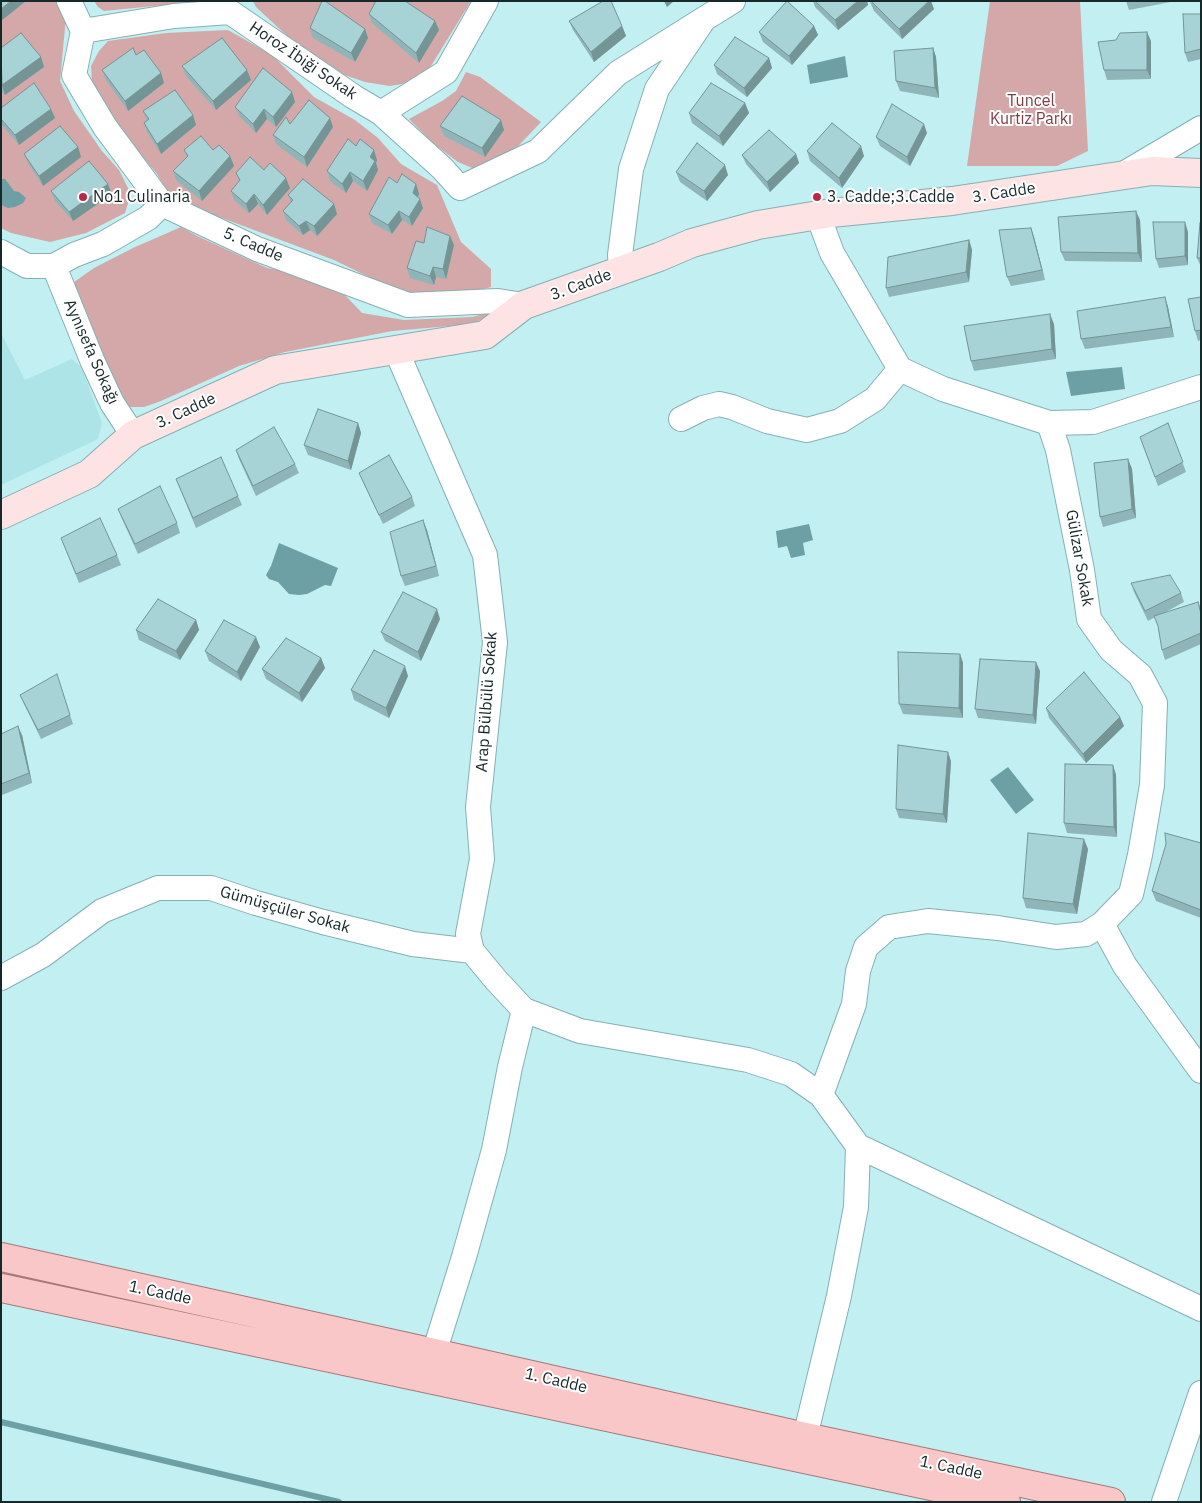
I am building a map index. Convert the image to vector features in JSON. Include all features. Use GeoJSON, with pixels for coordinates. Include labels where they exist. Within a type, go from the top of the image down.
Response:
{"type":"FeatureCollection","features":[{"type":"Feature","properties":{"kind":"main road","name":"3. Cadde"},"geometry":{"type":"LineString","coordinates":[[1,515],[89,474],[133,435],[275,370],[485,335],[524,305],[692,243],[758,225],[818,215],[952,201],[1152,171],[1201,173]]}},
{"type":"Feature","properties":{"kind":"main road","name":"1. Cadde"},"geometry":{"type":"LineString","coordinates":[[1,1257],[805,1437],[1111,1502]]}},
{"type":"Feature","properties":{"kind":"main road","name":"1. Cadde"},"geometry":{"type":"LineString","coordinates":[[1,1288],[1006,1502]]}},
{"type":"Feature","properties":{"kind":"street"},"geometry":{"type":"LineString","coordinates":[[1,252],[28,266],[54,266],[74,255],[103,244],[148,218],[162,204],[105,127],[74,75],[83,31],[69,1]]}},
{"type":"Feature","properties":{"kind":"street"},"geometry":{"type":"LineString","coordinates":[[381,113],[446,72],[486,1]]}},
{"type":"Feature","properties":{"kind":"street"},"geometry":{"type":"LineString","coordinates":[[621,270],[620,255],[631,169],[657,88],[704,19],[733,1]]}},
{"type":"Feature","properties":{"kind":"street","name":"Horoz İbiği Sokak"},"geometry":{"type":"LineString","coordinates":[[83,31],[230,6],[354,97],[381,113],[442,168],[460,188],[538,151],[618,73],[704,19]]}},
{"type":"Feature","properties":{"kind":"street"},"geometry":{"type":"LineString","coordinates":[[1122,175],[1201,128]]}},
{"type":"Feature","properties":{"kind":"street","name":"5. Cadde"},"geometry":{"type":"LineString","coordinates":[[162,204],[257,249],[408,305],[498,301],[524,305]]}},
{"type":"Feature","properties":{"kind":"street"},"geometry":{"type":"LineString","coordinates":[[818,215],[832,253],[900,369],[943,389],[1049,423],[1093,422],[1201,387]]}},
{"type":"Feature","properties":{"kind":"street","name":"Aynısefa Sokağı"},"geometry":{"type":"LineString","coordinates":[[54,266],[92,360],[112,403],[133,435]]}},
{"type":"Feature","properties":{"kind":"street","name":"Arap Bülbülü Sokak"},"geometry":{"type":"LineString","coordinates":[[396,350],[485,555],[495,642],[478,807],[482,859],[468,934],[472,951]]}},
{"type":"Feature","properties":{"kind":"street"},"geometry":{"type":"LineString","coordinates":[[681,419],[703,408],[718,404],[732,407],[768,421],[807,430],[840,421],[875,399],[900,369]]}},
{"type":"Feature","properties":{"kind":"street","name":"Gülizar Sokak"},"geometry":{"type":"LineString","coordinates":[[821,1095],[854,1004],[858,971],[866,946],[890,927],[928,921],[1056,936],[1086,934],[1102,924],[1131,894],[1152,785],[1155,703],[1140,675],[1111,650],[1089,619],[1082,570],[1058,450],[1049,423]]}},
{"type":"Feature","properties":{"kind":"street","name":"Gümüşçüler Sokak"},"geometry":{"type":"LineString","coordinates":[[1,978],[43,955],[102,911],[158,888],[212,888],[332,925],[413,944],[472,951]]}},
{"type":"Feature","properties":{"kind":"street"},"geometry":{"type":"LineString","coordinates":[[1102,924],[1125,966],[1201,1071]]}},
{"type":"Feature","properties":{"kind":"street"},"geometry":{"type":"LineString","coordinates":[[472,951],[524,1010],[580,1031],[748,1060],[791,1074],[821,1095],[858,1146],[1201,1309]]}},
{"type":"Feature","properties":{"kind":"street"},"geometry":{"type":"LineString","coordinates":[[434,1353],[464,1257],[494,1150],[510,1066],[524,1010]]}},
{"type":"Feature","properties":{"kind":"street"},"geometry":{"type":"LineString","coordinates":[[805,1437],[839,1296],[856,1207],[858,1146]]}},
{"type":"Feature","properties":{"kind":"street"},"geometry":{"type":"LineString","coordinates":[[1164,1502],[1201,1392]]}},
{"type":"Feature","properties":{"kind":"shaded area"},"geometry":{"type":"Polygon","coordinates":[[[845,56],[848,77],[810,84],[807,65],[845,56]]]}},
{"type":"Feature","properties":{"kind":"shaded area"},"geometry":{"type":"Polygon","coordinates":[[[1,179],[5,179],[14,191],[19,192],[26,198],[23,203],[8,208],[1,205],[1,179]]]}},
{"type":"Feature","properties":{"kind":"shaded area"},"geometry":{"type":"Polygon","coordinates":[[[1,333],[25,380],[72,359],[82,368],[102,423],[98,439],[1,485],[1,333]]]}},
{"type":"Feature","properties":{"kind":"shaded area"},"geometry":{"type":"Polygon","coordinates":[[[1122,367],[1125,389],[1071,396],[1066,372],[1122,367]]]}},
{"type":"Feature","properties":{"kind":"shaded area"},"geometry":{"type":"Polygon","coordinates":[[[809,524],[813,540],[803,543],[805,555],[791,558],[787,546],[778,548],[776,531],[809,524]]]}},
{"type":"Feature","properties":{"kind":"shaded area"},"geometry":{"type":"Polygon","coordinates":[[[279,543],[338,568],[331,586],[325,585],[307,594],[289,594],[278,582],[269,579],[266,575],[279,543]]]}},
{"type":"Feature","properties":{"kind":"shaded area"},"geometry":{"type":"Polygon","coordinates":[[[1008,767],[1034,800],[1016,814],[990,780],[1008,767]]]}},
{"type":"Feature","properties":{"kind":"green space"},"geometry":{"type":"Polygon","coordinates":[[[1,1],[58,1],[66,17],[60,81],[74,111],[102,151],[119,170],[131,194],[125,213],[86,233],[50,242],[11,233],[1,228],[1,1]]]}},
{"type":"Feature","properties":{"kind":"green space"},"geometry":{"type":"Polygon","coordinates":[[[94,1],[204,1],[104,11],[94,1]]]}},
{"type":"Feature","properties":{"kind":"green space"},"geometry":{"type":"Polygon","coordinates":[[[253,1],[471,1],[426,74],[413,82],[390,86],[365,82],[342,74],[286,35],[256,7],[253,1]]]}},
{"type":"Feature","properties":{"kind":"green space","name":"Tuncel Kurtiz Parkı"},"geometry":{"type":"Polygon","coordinates":[[[990,1],[1080,1],[1088,151],[1057,166],[967,166],[990,1]]]}},
{"type":"Feature","properties":{"kind":"green space"},"geometry":{"type":"Polygon","coordinates":[[[228,30],[272,55],[314,97],[355,120],[378,138],[401,164],[437,185],[461,242],[491,269],[491,287],[450,298],[404,294],[334,260],[198,209],[169,194],[157,174],[118,127],[92,81],[91,66],[99,51],[108,41],[166,33],[228,30]]]}},
{"type":"Feature","properties":{"kind":"green space"},"geometry":{"type":"Polygon","coordinates":[[[466,72],[480,77],[541,122],[507,158],[477,170],[458,162],[434,144],[409,119],[456,91],[466,72]]]}},
{"type":"Feature","properties":{"kind":"green space"},"geometry":{"type":"Polygon","coordinates":[[[181,227],[267,268],[305,275],[343,293],[362,313],[404,320],[473,317],[496,310],[473,324],[392,331],[285,352],[239,366],[161,401],[144,407],[130,407],[120,403],[70,285],[94,268],[181,227]]]}},
{"type":"Feature","properties":{"kind":"building"},"geometry":{"type":"Polygon","coordinates":[[[1,1],[11,1],[1,9],[1,1]]]}},
{"type":"Feature","properties":{"kind":"building"},"geometry":{"type":"Polygon","coordinates":[[[322,1],[325,1],[365,29],[351,53],[310,28],[322,1]]]}},
{"type":"Feature","properties":{"kind":"building"},"geometry":{"type":"Polygon","coordinates":[[[376,1],[405,1],[435,21],[416,53],[369,14],[376,1]]]}},
{"type":"Feature","properties":{"kind":"building"},"geometry":{"type":"Polygon","coordinates":[[[603,1],[611,1],[622,26],[591,52],[569,21],[603,1]]]}},
{"type":"Feature","properties":{"kind":"building"},"geometry":{"type":"Polygon","coordinates":[[[787,1],[814,26],[789,56],[759,32],[787,1]]]}},
{"type":"Feature","properties":{"kind":"building"},"geometry":{"type":"Polygon","coordinates":[[[815,1],[858,1],[835,20],[815,1]]]}},
{"type":"Feature","properties":{"kind":"building"},"geometry":{"type":"Polygon","coordinates":[[[871,1],[929,1],[899,29],[871,1]]]}},
{"type":"Feature","properties":{"kind":"building"},"geometry":{"type":"Polygon","coordinates":[[[1183,14],[1201,14],[1201,49],[1185,53],[1183,14]]]}},
{"type":"Feature","properties":{"kind":"building"},"geometry":{"type":"Polygon","coordinates":[[[1147,32],[1147,70],[1104,70],[1098,42],[1116,40],[1120,33],[1147,32]]]}},
{"type":"Feature","properties":{"kind":"building"},"geometry":{"type":"Polygon","coordinates":[[[21,33],[41,57],[2,85],[1,48],[21,33]]]}},
{"type":"Feature","properties":{"kind":"building"},"geometry":{"type":"Polygon","coordinates":[[[735,37],[769,58],[744,88],[714,65],[735,37]]]}},
{"type":"Feature","properties":{"kind":"building"},"geometry":{"type":"Polygon","coordinates":[[[222,38],[247,70],[213,101],[182,66],[222,38]]]}},
{"type":"Feature","properties":{"kind":"building"},"geometry":{"type":"Polygon","coordinates":[[[133,48],[136,55],[144,50],[161,73],[125,101],[102,70],[133,48]]]}},
{"type":"Feature","properties":{"kind":"building"},"geometry":{"type":"Polygon","coordinates":[[[933,48],[935,88],[896,81],[894,51],[933,48]]]}},
{"type":"Feature","properties":{"kind":"building"},"geometry":{"type":"Polygon","coordinates":[[[263,68],[292,92],[273,117],[264,109],[253,124],[235,107],[263,68]]]}},
{"type":"Feature","properties":{"kind":"building"},"geometry":{"type":"Polygon","coordinates":[[[34,83],[51,109],[15,135],[1,119],[1,108],[34,83]]]}},
{"type":"Feature","properties":{"kind":"building"},"geometry":{"type":"Polygon","coordinates":[[[711,83],[745,103],[719,136],[689,113],[711,83]]]}},
{"type":"Feature","properties":{"kind":"building"},"geometry":{"type":"Polygon","coordinates":[[[175,90],[193,115],[157,144],[144,123],[149,119],[143,111],[175,90]]]}},
{"type":"Feature","properties":{"kind":"building"},"geometry":{"type":"Polygon","coordinates":[[[462,96],[501,120],[482,148],[440,126],[462,96]]]}},
{"type":"Feature","properties":{"kind":"building"},"geometry":{"type":"Polygon","coordinates":[[[309,100],[330,118],[304,157],[273,135],[286,117],[290,124],[309,100]]]}},
{"type":"Feature","properties":{"kind":"building"},"geometry":{"type":"Polygon","coordinates":[[[892,104],[924,124],[907,157],[876,137],[892,104]]]}},
{"type":"Feature","properties":{"kind":"building"},"geometry":{"type":"Polygon","coordinates":[[[832,123],[861,146],[839,178],[807,151],[832,123]]]}},
{"type":"Feature","properties":{"kind":"building"},"geometry":{"type":"Polygon","coordinates":[[[60,126],[78,147],[39,176],[24,154],[60,126]]]}},
{"type":"Feature","properties":{"kind":"building"},"geometry":{"type":"Polygon","coordinates":[[[769,130],[796,154],[767,182],[742,155],[769,130]]]}},
{"type":"Feature","properties":{"kind":"building"},"geometry":{"type":"Polygon","coordinates":[[[201,136],[213,150],[219,145],[230,156],[199,191],[173,171],[188,156],[184,150],[201,136]]]}},
{"type":"Feature","properties":{"kind":"building"},"geometry":{"type":"Polygon","coordinates":[[[348,139],[356,146],[360,139],[374,150],[370,157],[375,161],[363,181],[350,172],[342,184],[327,171],[348,139]]]}},
{"type":"Feature","properties":{"kind":"building"},"geometry":{"type":"Polygon","coordinates":[[[697,143],[725,165],[704,191],[676,172],[697,143]]]}},
{"type":"Feature","properties":{"kind":"building"},"geometry":{"type":"Polygon","coordinates":[[[250,157],[264,170],[270,163],[286,178],[263,205],[254,194],[246,204],[231,191],[240,180],[236,173],[250,157]]]}},
{"type":"Feature","properties":{"kind":"building","name":"No1 Culinaria"},"geometry":{"type":"Polygon","coordinates":[[[89,161],[108,184],[69,212],[51,191],[89,161]]]}},
{"type":"Feature","properties":{"kind":"building"},"geometry":{"type":"Polygon","coordinates":[[[402,174],[416,184],[413,193],[420,199],[409,217],[399,211],[388,225],[369,214],[389,177],[397,183],[402,174]]]}},
{"type":"Feature","properties":{"kind":"building"},"geometry":{"type":"Polygon","coordinates":[[[303,179],[334,204],[314,226],[306,221],[299,226],[283,211],[293,200],[288,195],[303,179]]]}},
{"type":"Feature","properties":{"kind":"building"},"geometry":{"type":"Polygon","coordinates":[[[1136,211],[1138,253],[1061,252],[1058,217],[1136,211]]]}},
{"type":"Feature","properties":{"kind":"building"},"geometry":{"type":"Polygon","coordinates":[[[1153,222],[1185,222],[1185,256],[1156,259],[1153,222]]]}},
{"type":"Feature","properties":{"kind":"building"},"geometry":{"type":"Polygon","coordinates":[[[1200,223],[1201,258],[1197,258],[1200,223]]]}},
{"type":"Feature","properties":{"kind":"building"},"geometry":{"type":"Polygon","coordinates":[[[427,227],[450,236],[443,269],[433,267],[430,276],[407,268],[416,241],[424,243],[427,227]]]}},
{"type":"Feature","properties":{"kind":"building"},"geometry":{"type":"Polygon","coordinates":[[[1031,228],[1042,270],[1007,277],[999,230],[1031,228]]]}},
{"type":"Feature","properties":{"kind":"building"},"geometry":{"type":"Polygon","coordinates":[[[969,240],[966,272],[886,288],[888,257],[969,240]]]}},
{"type":"Feature","properties":{"kind":"building"},"geometry":{"type":"Polygon","coordinates":[[[1165,297],[1171,327],[1081,339],[1077,311],[1165,297]]]}},
{"type":"Feature","properties":{"kind":"building"},"geometry":{"type":"Polygon","coordinates":[[[1201,297],[1201,330],[1195,331],[1188,299],[1201,297]]]}},
{"type":"Feature","properties":{"kind":"building"},"geometry":{"type":"Polygon","coordinates":[[[1050,314],[1052,349],[971,361],[964,326],[1050,314]]]}},
{"type":"Feature","properties":{"kind":"building"},"geometry":{"type":"Polygon","coordinates":[[[318,409],[358,423],[348,461],[304,445],[318,409]]]}},
{"type":"Feature","properties":{"kind":"building"},"geometry":{"type":"Polygon","coordinates":[[[1168,423],[1183,462],[1155,477],[1140,437],[1168,423]]]}},
{"type":"Feature","properties":{"kind":"building"},"geometry":{"type":"Polygon","coordinates":[[[274,427],[295,464],[253,486],[236,450],[274,427]]]}},
{"type":"Feature","properties":{"kind":"building"},"geometry":{"type":"Polygon","coordinates":[[[389,455],[412,497],[379,515],[359,473],[389,455]]]}},
{"type":"Feature","properties":{"kind":"building"},"geometry":{"type":"Polygon","coordinates":[[[221,457],[238,496],[193,518],[176,479],[221,457]]]}},
{"type":"Feature","properties":{"kind":"building"},"geometry":{"type":"Polygon","coordinates":[[[1128,459],[1132,509],[1100,517],[1094,463],[1128,459]]]}},
{"type":"Feature","properties":{"kind":"building"},"geometry":{"type":"Polygon","coordinates":[[[160,486],[177,523],[135,544],[118,509],[160,486]]]}},
{"type":"Feature","properties":{"kind":"building"},"geometry":{"type":"Polygon","coordinates":[[[100,518],[117,555],[76,574],[61,538],[100,518]]]}},
{"type":"Feature","properties":{"kind":"building"},"geometry":{"type":"Polygon","coordinates":[[[423,520],[436,566],[401,576],[390,532],[423,520]]]}},
{"type":"Feature","properties":{"kind":"building"},"geometry":{"type":"Polygon","coordinates":[[[1170,575],[1181,593],[1145,611],[1131,583],[1170,575]]]}},
{"type":"Feature","properties":{"kind":"building"},"geometry":{"type":"Polygon","coordinates":[[[403,592],[437,609],[418,652],[381,632],[403,592]]]}},
{"type":"Feature","properties":{"kind":"building"},"geometry":{"type":"Polygon","coordinates":[[[158,599],[196,620],[176,651],[136,630],[158,599]]]}},
{"type":"Feature","properties":{"kind":"building"},"geometry":{"type":"Polygon","coordinates":[[[1198,602],[1201,614],[1201,633],[1162,650],[1158,626],[1154,616],[1198,602]]]}},
{"type":"Feature","properties":{"kind":"building"},"geometry":{"type":"Polygon","coordinates":[[[224,620],[256,637],[237,672],[205,651],[224,620]]]}},
{"type":"Feature","properties":{"kind":"building"},"geometry":{"type":"Polygon","coordinates":[[[286,638],[321,658],[299,693],[262,669],[286,638]]]}},
{"type":"Feature","properties":{"kind":"building"},"geometry":{"type":"Polygon","coordinates":[[[374,650],[405,666],[386,708],[351,690],[374,650]]]}},
{"type":"Feature","properties":{"kind":"building"},"geometry":{"type":"Polygon","coordinates":[[[898,652],[960,654],[959,708],[899,704],[898,652]]]}},
{"type":"Feature","properties":{"kind":"building"},"geometry":{"type":"Polygon","coordinates":[[[980,659],[1036,662],[1033,715],[975,709],[980,659]]]}},
{"type":"Feature","properties":{"kind":"building"},"geometry":{"type":"Polygon","coordinates":[[[1084,672],[1120,717],[1083,754],[1046,708],[1084,672]]]}},
{"type":"Feature","properties":{"kind":"building"},"geometry":{"type":"Polygon","coordinates":[[[57,674],[70,715],[38,730],[20,695],[57,674]]]}},
{"type":"Feature","properties":{"kind":"building"},"geometry":{"type":"Polygon","coordinates":[[[18,726],[29,773],[1,784],[1,734],[18,726]]]}},
{"type":"Feature","properties":{"kind":"building"},"geometry":{"type":"Polygon","coordinates":[[[898,745],[948,752],[943,814],[896,809],[898,745]]]}},
{"type":"Feature","properties":{"kind":"building"},"geometry":{"type":"Polygon","coordinates":[[[1065,764],[1113,765],[1114,827],[1064,823],[1065,764]]]}},
{"type":"Feature","properties":{"kind":"building"},"geometry":{"type":"Polygon","coordinates":[[[1028,833],[1084,839],[1073,904],[1023,898],[1028,833]]]}},
{"type":"Feature","properties":{"kind":"building"},"geometry":{"type":"Polygon","coordinates":[[[1165,833],[1201,843],[1201,910],[1152,891],[1166,844],[1165,833]]]}},
{"type":"Feature","properties":{"kind":"waterway"},"geometry":{"type":"LineString","coordinates":[[1,1422],[339,1502]]}},
{"type":"Feature","properties":{"kind":"place","name":"No1 Culinaria"},"geometry":{"type":"Point","coordinates":[83,197]}},
{"type":"Feature","properties":{"kind":"place","name":"3. Cadde;3.Cadde"},"geometry":{"type":"Point","coordinates":[817,197]}}]}
